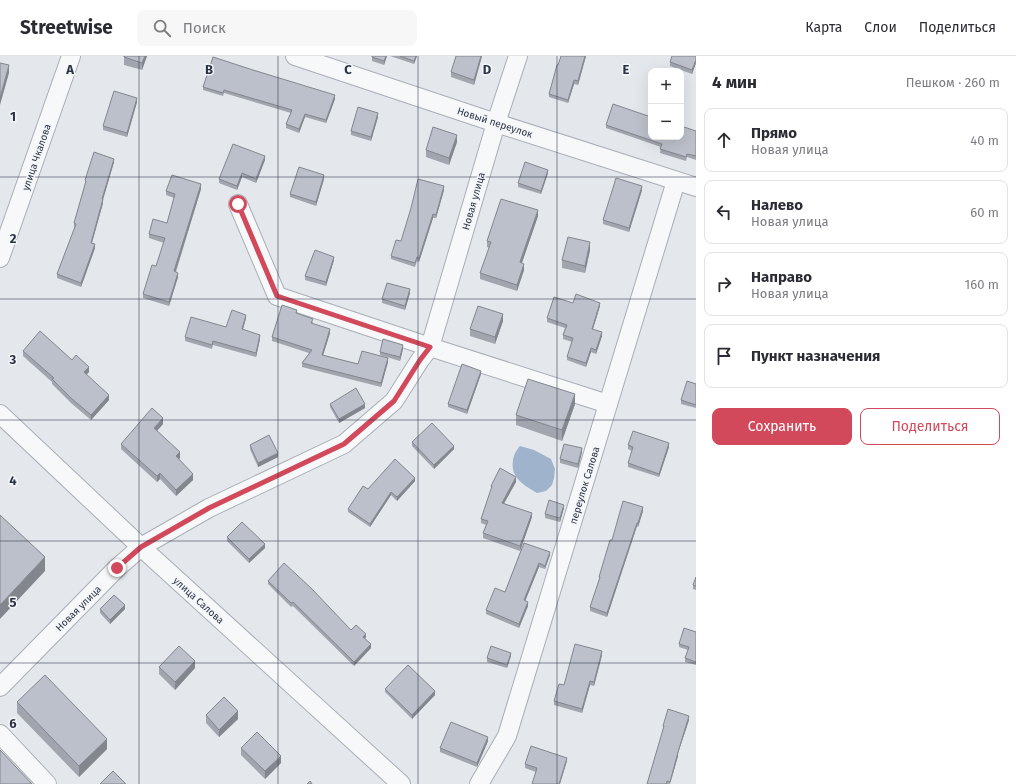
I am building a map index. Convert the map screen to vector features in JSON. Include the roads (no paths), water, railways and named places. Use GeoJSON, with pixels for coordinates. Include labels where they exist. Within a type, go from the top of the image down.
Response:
{"type":"FeatureCollection","features":[{"type":"Feature","properties":{"kind":"street","name":"улица Чкалова"},"geometry":{"type":"LineString","coordinates":[[0,258],[71,56]]}},
{"type":"Feature","properties":{"kind":"street","name":"Новый переулок"},"geometry":{"type":"LineString","coordinates":[[295,56],[496,123],[696,187]]}},
{"type":"Feature","properties":{"kind":"street","name":"Новая улица"},"geometry":{"type":"LineString","coordinates":[[0,687],[117,568],[141,547],[209,508],[344,444],[394,401],[430,347],[496,123],[518,56]]}},
{"type":"Feature","properties":{"kind":"street","name":"переулок Салова"},"geometry":{"type":"LineString","coordinates":[[479,784],[507,736],[676,181]]}},
{"type":"Feature","properties":{"kind":"street"},"geometry":{"type":"LineString","coordinates":[[238,204],[277,296],[608,404]]}},
{"type":"Feature","properties":{"kind":"street","name":"улица Салова"},"geometry":{"type":"LineString","coordinates":[[0,414],[141,547],[401,784]]}},
{"type":"Feature","properties":{"kind":"street"},"geometry":{"type":"LineString","coordinates":[[0,734],[47,784]]}},
{"type":"Feature","properties":{"kind":"water"},"geometry":{"type":"Polygon","coordinates":[[[520,446],[534,450],[551,459],[555,469],[554,478],[552,485],[546,491],[537,493],[523,484],[516,476],[514,472],[513,460],[515,453],[520,446]]]}}]}
